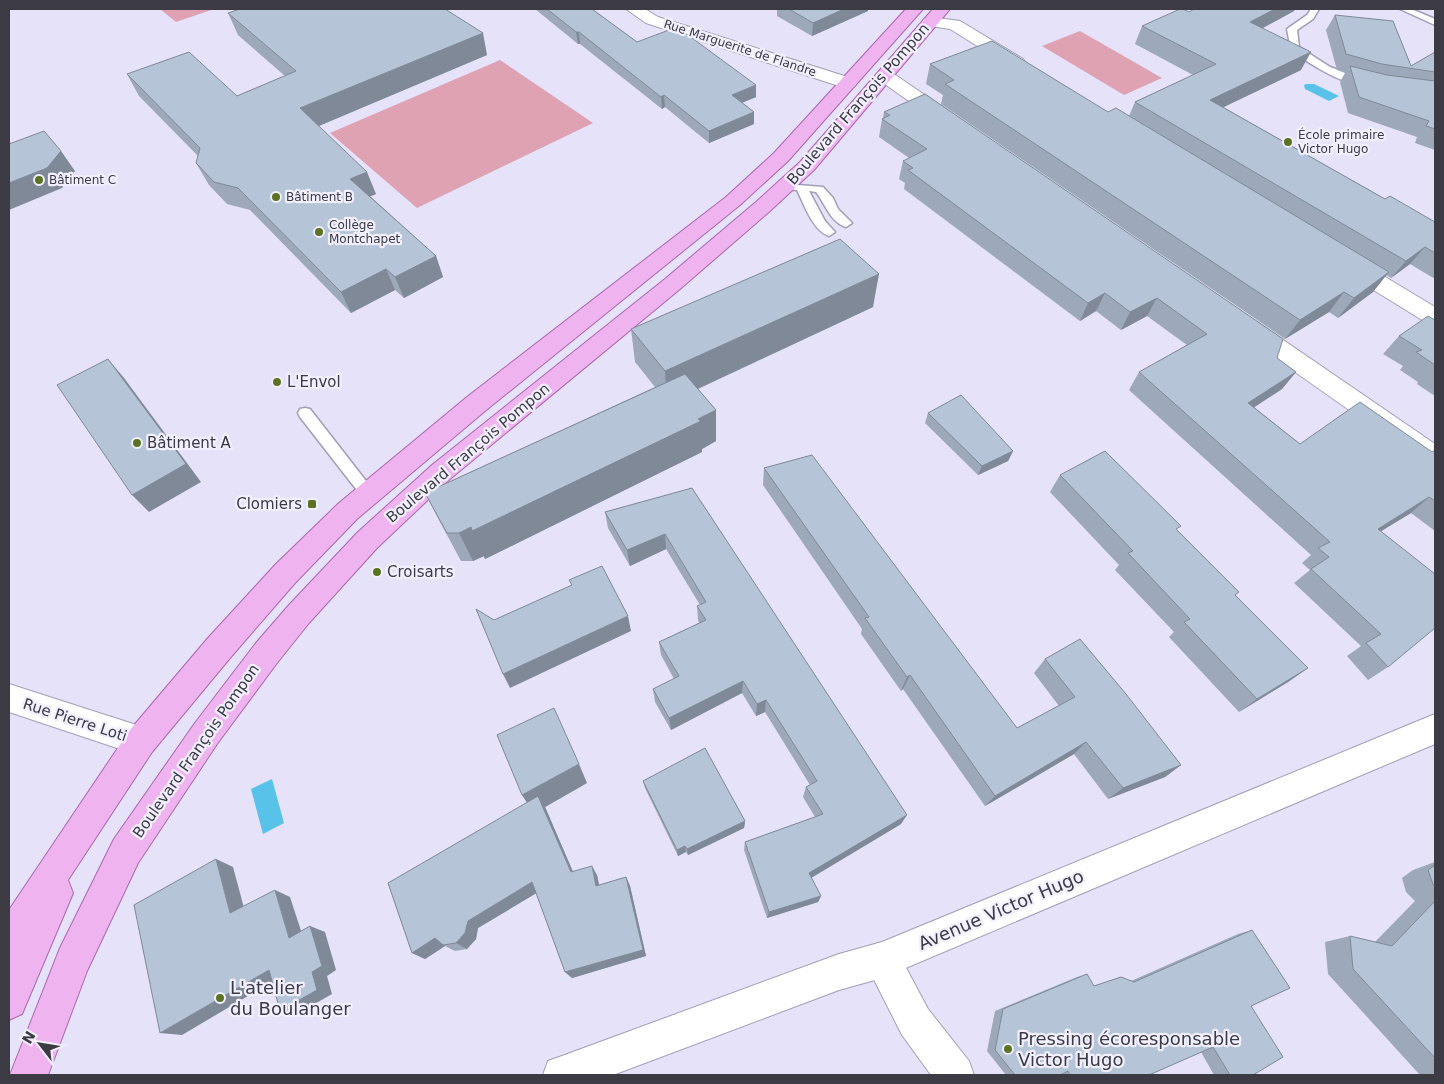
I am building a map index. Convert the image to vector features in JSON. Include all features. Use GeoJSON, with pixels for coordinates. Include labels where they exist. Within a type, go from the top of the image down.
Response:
{"type":"FeatureCollection","features":[{"type":"Feature","properties":{"kind":"main road","name":"Boulevard François Pompon"},"geometry":{"type":"LineString","coordinates":[[92,814],[141,741],[219,648],[285,574],[348,511],[476,404],[733,201],[781,157],[848,83],[929,13]]}},
{"type":"Feature","properties":{"kind":"main road","name":"Boulevard François Pompon"},"geometry":{"type":"LineString","coordinates":[[29,1075],[61,988],[91,920],[128,848],[202,737],[257,665],[313,598],[377,530],[440,473],[793,187],[807,166],[885,76],[929,13]]}},
{"type":"Feature","properties":{"kind":"main road"},"geometry":{"type":"LineString","coordinates":[[9,942],[92,814]]}},
{"type":"Feature","properties":{"kind":"main road"},"geometry":{"type":"LineString","coordinates":[[9,1001],[92,814]]}},
{"type":"Feature","properties":{"kind":"street","name":"Rue Marguerite de Flandre"},"geometry":{"type":"LineString","coordinates":[[634,9],[652,20],[848,83]]}},
{"type":"Feature","properties":{"kind":"street"},"geometry":{"type":"LineString","coordinates":[[929,13],[954,25],[1029,70]]}},
{"type":"Feature","properties":{"kind":"street"},"geometry":{"type":"LineString","coordinates":[[885,76],[964,131]]}},
{"type":"Feature","properties":{"kind":"street"},"geometry":{"type":"LineString","coordinates":[[1333,255],[1435,317]]}},
{"type":"Feature","properties":{"kind":"street"},"geometry":{"type":"LineString","coordinates":[[1232,316],[1435,457]]}},
{"type":"Feature","properties":{"kind":"street","name":"Rue Pierre Loti"},"geometry":{"type":"LineString","coordinates":[[9,698],[141,741]]}},
{"type":"Feature","properties":{"kind":"street","name":"Avenue Victor Hugo"},"geometry":{"type":"LineString","coordinates":[[562,1075],[839,972],[882,960],[1435,729]]}},
{"type":"Feature","properties":{"kind":"street"},"geometry":{"type":"LineString","coordinates":[[882,960],[915,1022],[955,1075]]}},
{"type":"Feature","properties":{"kind":"lane"},"geometry":{"type":"LineString","coordinates":[[1315,9],[1310,17],[1292,29],[1294,48],[1312,63],[1327,70],[1371,84]]}},
{"type":"Feature","properties":{"kind":"lane"},"geometry":{"type":"LineString","coordinates":[[1404,9],[1435,22]]}},
{"type":"Feature","properties":{"kind":"lane"},"geometry":{"type":"LineString","coordinates":[[793,187],[819,189],[827,198],[833,211],[846,223]]}},
{"type":"Feature","properties":{"kind":"lane"},"geometry":{"type":"LineString","coordinates":[[793,187],[829,232]]}},
{"type":"Feature","properties":{"kind":"lane"},"geometry":{"type":"LineString","coordinates":[[305,413],[368,494]]}},
{"type":"Feature","properties":{"kind":"shaded area"},"geometry":{"type":"Polygon","coordinates":[[[160,9],[214,9],[176,22],[160,9]]]}},
{"type":"Feature","properties":{"kind":"shaded area"},"geometry":{"type":"Polygon","coordinates":[[[1080,31],[1162,78],[1124,95],[1042,46],[1080,31]]]}},
{"type":"Feature","properties":{"kind":"shaded area"},"geometry":{"type":"Polygon","coordinates":[[[500,60],[593,123],[417,208],[330,133],[500,60]]]}},
{"type":"Feature","properties":{"kind":"water"},"geometry":{"type":"Polygon","coordinates":[[[1314,84],[1339,96],[1329,101],[1305,89],[1304,85],[1314,84]]]}},
{"type":"Feature","properties":{"kind":"water"},"geometry":{"type":"Polygon","coordinates":[[[272,779],[284,823],[263,834],[251,789],[272,779]]]}},
{"type":"Feature","properties":{"kind":"building"},"geometry":{"type":"Polygon","coordinates":[[[240,9],[445,9],[483,33],[300,108],[367,172],[350,179],[436,256],[395,277],[386,269],[341,292],[238,188],[214,182],[196,163],[200,148],[127,74],[189,52],[237,96],[296,71],[228,13],[240,9]]]}},
{"type":"Feature","properties":{"kind":"building"},"geometry":{"type":"Polygon","coordinates":[[[547,9],[592,9],[637,42],[677,27],[756,85],[732,95],[754,112],[709,131],[664,95],[661,97],[547,9]]]}},
{"type":"Feature","properties":{"kind":"building"},"geometry":{"type":"Polygon","coordinates":[[[789,9],[844,9],[813,23],[789,9]]]}},
{"type":"Feature","properties":{"kind":"building"},"geometry":{"type":"Polygon","coordinates":[[[1180,9],[1189,12],[1194,9],[1275,9],[1250,22],[1311,52],[1210,100],[1385,199],[1390,196],[1435,222],[1435,253],[1425,247],[1406,261],[1135,102],[1216,64],[1142,26],[1180,9]]]}},
{"type":"Feature","properties":{"kind":"building"},"geometry":{"type":"Polygon","coordinates":[[[1335,15],[1393,21],[1411,66],[1435,52],[1435,72],[1382,64],[1346,54],[1335,15]]]}},
{"type":"Feature","properties":{"kind":"building"},"geometry":{"type":"Polygon","coordinates":[[[992,41],[1108,112],[1116,108],[1389,272],[1354,298],[1344,292],[1300,320],[945,84],[954,80],[930,64],[992,41]]]}},
{"type":"Feature","properties":{"kind":"building"},"geometry":{"type":"Polygon","coordinates":[[[1350,66],[1387,75],[1435,81],[1435,129],[1426,126],[1429,121],[1359,97],[1350,66]]]}},
{"type":"Feature","properties":{"kind":"building"},"geometry":{"type":"Polygon","coordinates":[[[925,94],[1283,339],[1277,358],[1296,372],[1248,403],[1300,444],[1360,402],[1432,452],[1435,450],[1435,501],[1429,497],[1378,529],[1435,574],[1435,628],[1388,667],[1366,643],[1381,634],[1311,569],[1329,557],[1318,548],[1330,542],[1139,372],[1207,334],[1157,298],[1130,312],[1105,293],[1088,303],[908,170],[913,168],[903,161],[927,149],[882,119],[890,115],[884,112],[925,94]]]}},
{"type":"Feature","properties":{"kind":"building"},"geometry":{"type":"Polygon","coordinates":[[[44,131],[61,151],[47,168],[9,183],[9,144],[44,131]]]}},
{"type":"Feature","properties":{"kind":"building"},"geometry":{"type":"Polygon","coordinates":[[[840,239],[879,274],[665,371],[631,329],[840,239]]]}},
{"type":"Feature","properties":{"kind":"building"},"geometry":{"type":"Polygon","coordinates":[[[1428,316],[1435,320],[1435,365],[1416,352],[1422,350],[1399,336],[1428,316]]]}},
{"type":"Feature","properties":{"kind":"building","name":"Bâtiment A"},"geometry":{"type":"Polygon","coordinates":[[[108,359],[186,464],[132,495],[57,385],[108,359]]]}},
{"type":"Feature","properties":{"kind":"building"},"geometry":{"type":"Polygon","coordinates":[[[685,374],[716,410],[698,419],[701,421],[472,531],[471,527],[459,533],[447,533],[425,493],[685,374]]]}},
{"type":"Feature","properties":{"kind":"building"},"geometry":{"type":"Polygon","coordinates":[[[961,395],[1013,451],[982,466],[928,413],[961,395]]]}},
{"type":"Feature","properties":{"kind":"building"},"geometry":{"type":"Polygon","coordinates":[[[1105,451],[1181,526],[1176,529],[1239,592],[1235,595],[1308,668],[1257,699],[1184,622],[1190,619],[1128,553],[1133,551],[1060,475],[1105,451]]]}},
{"type":"Feature","properties":{"kind":"building"},"geometry":{"type":"Polygon","coordinates":[[[812,455],[1017,728],[1075,697],[1045,659],[1080,639],[1181,765],[1123,788],[1086,742],[995,796],[910,675],[907,677],[865,618],[869,617],[764,468],[812,455]]]}},
{"type":"Feature","properties":{"kind":"building"},"geometry":{"type":"Polygon","coordinates":[[[692,488],[907,815],[809,873],[821,896],[769,912],[745,842],[823,814],[806,787],[817,781],[766,700],[757,704],[743,681],[669,718],[653,689],[679,676],[659,642],[706,620],[697,606],[706,602],[665,534],[627,550],[605,512],[692,488]]]}},
{"type":"Feature","properties":{"kind":"building"},"geometry":{"type":"Polygon","coordinates":[[[602,566],[628,616],[503,674],[476,609],[494,620],[572,585],[569,580],[602,566]]]}},
{"type":"Feature","properties":{"kind":"building"},"geometry":{"type":"Polygon","coordinates":[[[554,708],[579,764],[522,795],[497,735],[554,708]]]}},
{"type":"Feature","properties":{"kind":"building"},"geometry":{"type":"Polygon","coordinates":[[[705,748],[745,821],[687,849],[685,846],[677,850],[643,781],[705,748]]]}},
{"type":"Feature","properties":{"kind":"building"},"geometry":{"type":"Polygon","coordinates":[[[538,796],[571,872],[592,866],[596,886],[626,877],[643,950],[565,972],[532,882],[468,921],[465,933],[456,943],[443,945],[435,938],[412,953],[388,883],[538,796]]]}},
{"type":"Feature","properties":{"kind":"building"},"geometry":{"type":"Polygon","coordinates":[[[216,859],[230,913],[275,890],[289,938],[310,926],[322,966],[312,972],[317,990],[280,1011],[269,970],[160,1033],[134,905],[216,859]]]}},
{"type":"Feature","properties":{"kind":"building"},"geometry":{"type":"Polygon","coordinates":[[[1435,865],[1435,887],[1428,870],[1435,865]]]}},
{"type":"Feature","properties":{"kind":"building"},"geometry":{"type":"Polygon","coordinates":[[[1435,901],[1435,1058],[1353,969],[1350,936],[1392,946],[1435,901]]]}},
{"type":"Feature","properties":{"kind":"building"},"geometry":{"type":"Polygon","coordinates":[[[1252,930],[1290,988],[1251,1006],[1283,1057],[1253,1075],[1230,1075],[1213,1047],[1149,1075],[1070,1075],[1068,1071],[1060,1075],[1015,1075],[995,1050],[1003,1009],[1087,974],[1094,986],[1121,977],[1134,982],[1252,930]]]}},
{"type":"Feature","properties":{"kind":"place","name":"École primaire Victor Hugo"},"geometry":{"type":"Point","coordinates":[1288,142]}},
{"type":"Feature","properties":{"kind":"place","name":"Bâtiment C"},"geometry":{"type":"Point","coordinates":[39,180]}},
{"type":"Feature","properties":{"kind":"place","name":"Bâtiment B"},"geometry":{"type":"Point","coordinates":[276,197]}},
{"type":"Feature","properties":{"kind":"place","name":"Collège Montchapet"},"geometry":{"type":"Point","coordinates":[319,232]}},
{"type":"Feature","properties":{"kind":"place","name":"L'Envol"},"geometry":{"type":"Point","coordinates":[277,382]}},
{"type":"Feature","properties":{"kind":"place","name":"Bâtiment A"},"geometry":{"type":"Point","coordinates":[137,443]}},
{"type":"Feature","properties":{"kind":"place","name":"Clomiers"},"geometry":{"type":"Point","coordinates":[312,504]}},
{"type":"Feature","properties":{"kind":"place","name":"Croisarts"},"geometry":{"type":"Point","coordinates":[377,572]}},
{"type":"Feature","properties":{"kind":"place","name":"L'atelier du Boulanger"},"geometry":{"type":"Point","coordinates":[220,998]}},
{"type":"Feature","properties":{"kind":"place","name":"Pressing écoresponsable Victor Hugo"},"geometry":{"type":"Point","coordinates":[1008,1049]}}]}
